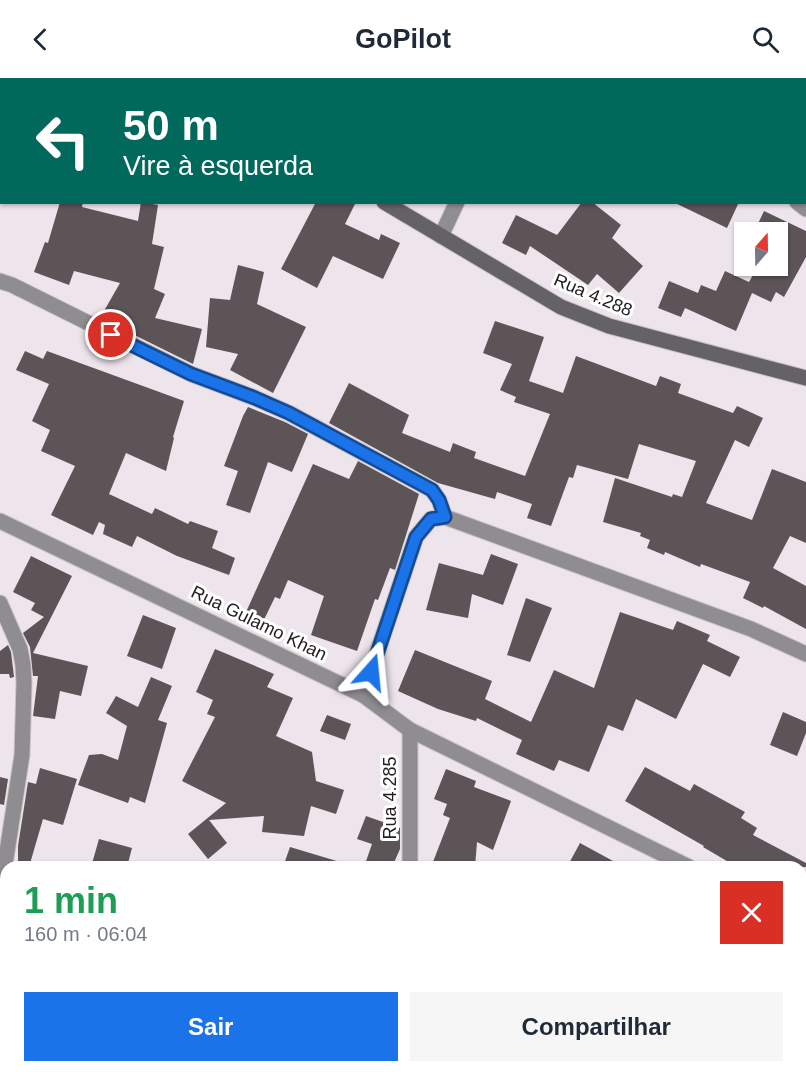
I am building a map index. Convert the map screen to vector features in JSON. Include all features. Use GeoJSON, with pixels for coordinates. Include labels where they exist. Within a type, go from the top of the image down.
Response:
{"type":"FeatureCollection","features":[{"type":"Feature","properties":{"kind":"street","name":"Rua 4.288"},"geometry":{"type":"LineString","coordinates":[[387,204],[561,307],[609,326],[806,378]]}},
{"type":"Feature","properties":{"kind":"street"},"geometry":{"type":"LineString","coordinates":[[441,236],[456,204]]}},
{"type":"Feature","properties":{"kind":"street"},"geometry":{"type":"LineString","coordinates":[[0,281],[191,374],[255,398],[322,430],[358,452],[432,490],[439,500],[445,517]]}},
{"type":"Feature","properties":{"kind":"street"},"geometry":{"type":"LineString","coordinates":[[363,695],[416,537],[431,519],[445,517],[740,625],[806,654]]}},
{"type":"Feature","properties":{"kind":"street","name":"Rua Gulamo Khan"},"geometry":{"type":"LineString","coordinates":[[0,521],[363,695],[410,730],[677,861]]}},
{"type":"Feature","properties":{"kind":"street"},"geometry":{"type":"LineString","coordinates":[[0,603],[20,649],[24,683],[22,755],[6,861]]}},
{"type":"Feature","properties":{"kind":"street","name":"Rua 4.285"},"geometry":{"type":"LineString","coordinates":[[410,730],[410,861]]}},
{"type":"Feature","properties":{"kind":"building"},"geometry":{"type":"Polygon","coordinates":[[[59,204],[83,204],[82,207],[138,221],[141,204],[158,205],[152,244],[164,247],[154,289],[165,294],[155,318],[202,329],[193,364],[100,318],[120,283],[74,271],[69,285],[34,272],[45,242],[48,243],[59,204]]]}},
{"type":"Feature","properties":{"kind":"building"},"geometry":{"type":"Polygon","coordinates":[[[315,204],[355,204],[345,224],[379,240],[381,234],[400,243],[383,279],[333,256],[317,288],[281,269],[315,204]]]}},
{"type":"Feature","properties":{"kind":"building"},"geometry":{"type":"Polygon","coordinates":[[[580,204],[595,204],[621,225],[612,238],[643,266],[619,293],[597,274],[588,285],[530,246],[526,255],[502,243],[516,215],[557,235],[580,204]]]}},
{"type":"Feature","properties":{"kind":"building"},"geometry":{"type":"Polygon","coordinates":[[[677,204],[738,204],[727,228],[677,204]]]}},
{"type":"Feature","properties":{"kind":"building"},"geometry":{"type":"Polygon","coordinates":[[[764,211],[787,222],[759,222],[764,211]]]}},
{"type":"Feature","properties":{"kind":"building"},"geometry":{"type":"Polygon","coordinates":[[[788,222],[806,231],[806,257],[784,297],[776,292],[771,302],[752,293],[736,331],[685,308],[681,317],[658,308],[669,281],[698,293],[701,285],[716,291],[725,271],[749,282],[752,276],[788,276],[788,222]]]}},
{"type":"Feature","properties":{"kind":"building"},"geometry":{"type":"Polygon","coordinates":[[[238,265],[264,272],[257,304],[306,327],[273,393],[230,370],[238,354],[206,347],[210,298],[230,300],[238,265]]]}},
{"type":"Feature","properties":{"kind":"building"},"geometry":{"type":"Polygon","coordinates":[[[495,321],[544,337],[529,381],[563,393],[576,356],[656,386],[660,376],[681,384],[678,393],[733,413],[737,406],[763,418],[749,447],[735,440],[706,503],[752,520],[772,469],[806,482],[806,543],[790,536],[773,568],[806,586],[806,629],[764,606],[763,608],[743,598],[750,582],[701,564],[700,567],[665,552],[664,555],[647,548],[650,540],[640,536],[641,533],[603,522],[615,478],[672,497],[673,494],[682,497],[696,461],[639,444],[628,479],[577,465],[573,478],[569,477],[551,526],[527,518],[532,504],[497,492],[495,499],[438,483],[329,423],[349,383],[409,415],[402,433],[450,452],[453,443],[476,452],[474,458],[525,476],[550,414],[514,402],[516,397],[500,390],[512,364],[483,353],[495,321]]]}},
{"type":"Feature","properties":{"kind":"building"},"geometry":{"type":"Polygon","coordinates":[[[25,351],[43,359],[47,351],[184,401],[166,471],[126,453],[109,494],[152,514],[155,508],[188,524],[190,521],[218,531],[212,548],[235,558],[229,575],[177,556],[137,536],[132,547],[103,534],[105,525],[99,522],[93,535],[51,515],[75,466],[41,451],[50,430],[32,421],[49,384],[16,370],[25,351]]]}},
{"type":"Feature","properties":{"kind":"building"},"geometry":{"type":"Polygon","coordinates":[[[248,407],[308,434],[292,472],[268,462],[250,513],[226,505],[238,471],[224,466],[248,407]]]}},
{"type":"Feature","properties":{"kind":"building"},"geometry":{"type":"Polygon","coordinates":[[[358,461],[419,494],[395,570],[390,568],[378,600],[375,599],[357,651],[311,635],[324,596],[288,580],[280,599],[275,597],[259,630],[242,621],[313,464],[349,479],[358,461]]]}},
{"type":"Feature","properties":{"kind":"building"},"geometry":{"type":"Polygon","coordinates":[[[491,554],[518,564],[503,605],[472,594],[468,618],[426,610],[439,563],[483,575],[491,554]]]}},
{"type":"Feature","properties":{"kind":"building"},"geometry":{"type":"Polygon","coordinates":[[[31,556],[72,576],[33,653],[88,666],[81,696],[60,691],[55,719],[33,716],[38,676],[33,676],[30,647],[23,633],[44,617],[31,610],[35,603],[13,592],[31,556]]]}},
{"type":"Feature","properties":{"kind":"building"},"geometry":{"type":"Polygon","coordinates":[[[526,598],[552,608],[530,662],[507,655],[526,598]]]}},
{"type":"Feature","properties":{"kind":"building"},"geometry":{"type":"Polygon","coordinates":[[[620,612],[673,630],[677,621],[710,635],[707,641],[740,657],[730,677],[703,664],[676,719],[636,699],[623,731],[608,725],[589,772],[559,760],[554,771],[516,754],[522,740],[477,718],[476,721],[438,709],[398,691],[415,650],[492,681],[485,699],[531,722],[554,670],[594,688],[620,612]]]}},
{"type":"Feature","properties":{"kind":"building"},"geometry":{"type":"Polygon","coordinates":[[[143,615],[176,628],[162,669],[127,656],[143,615]]]}},
{"type":"Feature","properties":{"kind":"building"},"geometry":{"type":"Polygon","coordinates":[[[8,645],[14,677],[10,678],[9,674],[0,674],[0,651],[8,645]]]}},
{"type":"Feature","properties":{"kind":"building"},"geometry":{"type":"Polygon","coordinates":[[[215,649],[274,674],[267,687],[293,698],[276,736],[312,752],[316,781],[344,790],[336,814],[311,806],[304,836],[262,832],[264,816],[209,820],[227,843],[208,859],[188,834],[226,803],[182,781],[215,717],[207,714],[213,700],[196,692],[215,649]]]}},
{"type":"Feature","properties":{"kind":"building"},"geometry":{"type":"Polygon","coordinates":[[[151,677],[172,686],[158,720],[167,723],[145,803],[130,797],[128,803],[78,785],[89,755],[102,754],[118,760],[127,726],[106,713],[116,696],[138,707],[151,677]]]}},
{"type":"Feature","properties":{"kind":"building"},"geometry":{"type":"Polygon","coordinates":[[[783,712],[806,722],[806,733],[797,756],[770,745],[783,712]]]}},
{"type":"Feature","properties":{"kind":"building"},"geometry":{"type":"Polygon","coordinates":[[[327,715],[351,724],[345,740],[320,731],[327,715]]]}},
{"type":"Feature","properties":{"kind":"building"},"geometry":{"type":"Polygon","coordinates":[[[645,767],[690,791],[694,784],[745,812],[741,818],[757,828],[753,835],[802,861],[727,861],[625,801],[645,767]]]}},
{"type":"Feature","properties":{"kind":"building"},"geometry":{"type":"Polygon","coordinates":[[[40,768],[77,779],[63,825],[43,819],[31,861],[18,861],[18,846],[28,782],[36,784],[40,768]]]}},
{"type":"Feature","properties":{"kind":"building"},"geometry":{"type":"Polygon","coordinates":[[[446,769],[476,781],[474,787],[511,801],[493,850],[477,842],[475,861],[433,861],[450,818],[443,815],[447,804],[434,799],[446,769]]]}},
{"type":"Feature","properties":{"kind":"building"},"geometry":{"type":"Polygon","coordinates":[[[0,777],[8,779],[4,805],[0,804],[0,777]]]}},
{"type":"Feature","properties":{"kind":"building"},"geometry":{"type":"Polygon","coordinates":[[[366,816],[400,828],[400,849],[395,861],[366,861],[372,844],[357,839],[366,816]]]}},
{"type":"Feature","properties":{"kind":"building"},"geometry":{"type":"Polygon","coordinates":[[[99,839],[132,848],[129,861],[93,861],[99,839]]]}},
{"type":"Feature","properties":{"kind":"building"},"geometry":{"type":"Polygon","coordinates":[[[580,843],[613,861],[570,861],[580,843]]]}},
{"type":"Feature","properties":{"kind":"building"},"geometry":{"type":"Polygon","coordinates":[[[290,847],[337,861],[285,861],[290,847]]]}},
{"type":"Feature","properties":{"kind":"route"},"geometry":{"type":"LineString","coordinates":[[111,335],[191,374],[289,413],[432,490],[439,500],[445,517],[431,519],[416,537],[371,672]]}}]}
